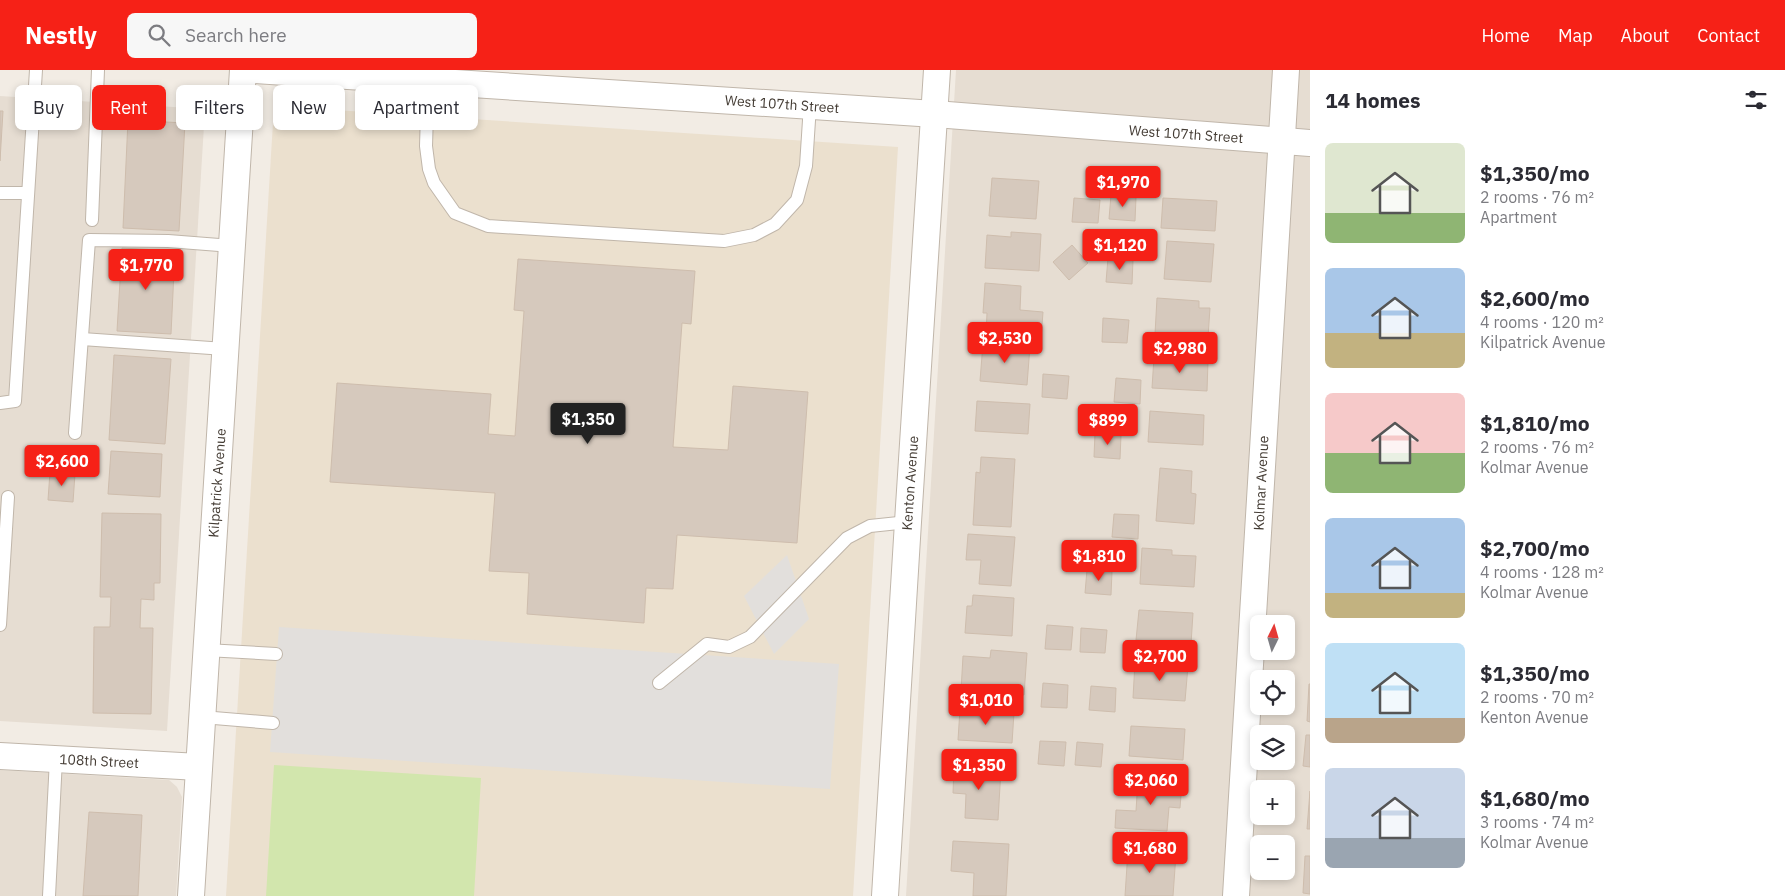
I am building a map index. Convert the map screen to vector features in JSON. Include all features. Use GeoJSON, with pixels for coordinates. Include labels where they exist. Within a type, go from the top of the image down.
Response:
{"type":"FeatureCollection","features":[{"type":"Feature","properties":{"kind":"street","name":"Kilpatrick Avenue"},"geometry":{"type":"LineString","coordinates":[[191,896],[243,70]]}},
{"type":"Feature","properties":{"kind":"street","name":"West 107th Street"},"geometry":{"type":"LineString","coordinates":[[254,70],[810,105],[1310,143]]}},
{"type":"Feature","properties":{"kind":"street","name":"Kenton Avenue"},"geometry":{"type":"LineString","coordinates":[[885,896],[938,70]]}},
{"type":"Feature","properties":{"kind":"street","name":"Kolmar Avenue"},"geometry":{"type":"LineString","coordinates":[[1236,896],[1286,70]]}},
{"type":"Feature","properties":{"kind":"street","name":"108th Street"},"geometry":{"type":"LineString","coordinates":[[0,756],[199,768]]}},
{"type":"Feature","properties":{"kind":"lane"},"geometry":{"type":"LineString","coordinates":[[0,403],[15,401],[36,70]]}},
{"type":"Feature","properties":{"kind":"lane"},"geometry":{"type":"LineString","coordinates":[[92,220],[98,70]]}},
{"type":"Feature","properties":{"kind":"lane"},"geometry":{"type":"LineString","coordinates":[[428,81],[426,146],[429,169],[434,183],[455,213],[488,226],[636,236],[724,241],[754,235],[775,224],[797,200],[806,166],[810,105]]}},
{"type":"Feature","properties":{"kind":"lane"},"geometry":{"type":"LineString","coordinates":[[0,192],[28,193]]}},
{"type":"Feature","properties":{"kind":"lane"},"geometry":{"type":"LineString","coordinates":[[75,433],[89,240],[232,246]]}},
{"type":"Feature","properties":{"kind":"lane"},"geometry":{"type":"LineString","coordinates":[[82,339],[225,349]]}},
{"type":"Feature","properties":{"kind":"lane"},"geometry":{"type":"LineString","coordinates":[[0,625],[8,497]]}},
{"type":"Feature","properties":{"kind":"lane"},"geometry":{"type":"LineString","coordinates":[[659,683],[707,644],[729,647],[750,636],[847,538],[870,526],[908,522]]}},
{"type":"Feature","properties":{"kind":"lane"},"geometry":{"type":"LineString","coordinates":[[206,650],[276,654]]}},
{"type":"Feature","properties":{"kind":"lane"},"geometry":{"type":"LineString","coordinates":[[202,718],[273,722]]}},
{"type":"Feature","properties":{"kind":"lane"},"geometry":{"type":"LineString","coordinates":[[49,896],[56,759]]}},
{"type":"Feature","properties":{"kind":"shaded area"},"geometry":{"type":"Polygon","coordinates":[[[956,70],[1310,70],[1310,896],[906,896],[956,70]]]}},
{"type":"Feature","properties":{"kind":"shaded area"},"geometry":{"type":"Polygon","coordinates":[[[0,96],[15,97],[15,130],[82,130],[82,101],[92,102],[92,130],[166,130],[166,107],[176,107],[176,130],[204,130],[167,731],[0,721],[0,96]]]}},
{"type":"Feature","properties":{"kind":"shaded area"},"geometry":{"type":"Polygon","coordinates":[[[345,111],[355,111],[355,130],[478,130],[478,119],[898,147],[853,896],[226,896],[273,122],[273,130],[345,130],[345,111]]]}},
{"type":"Feature","properties":{"kind":"shaded area"},"geometry":{"type":"Polygon","coordinates":[[[787,555],[809,619],[774,654],[744,596],[787,555]]]}},
{"type":"Feature","properties":{"kind":"shaded area"},"geometry":{"type":"Polygon","coordinates":[[[279,627],[839,664],[830,789],[270,752],[279,627]]]}},
{"type":"Feature","properties":{"kind":"shaded area"},"geometry":{"type":"Polygon","coordinates":[[[0,770],[169,780],[177,787],[182,797],[176,896],[0,896],[0,770]]]}},
{"type":"Feature","properties":{"kind":"green space"},"geometry":{"type":"Polygon","coordinates":[[[274,765],[481,778],[474,896],[266,896],[274,765]]]}},
{"type":"Feature","properties":{"kind":"building"},"geometry":{"type":"Polygon","coordinates":[[[0,111],[3,111],[0,161],[0,111]]]}},
{"type":"Feature","properties":{"kind":"building"},"geometry":{"type":"Polygon","coordinates":[[[166,122],[176,123],[176,130],[185,130],[179,231],[123,228],[128,130],[166,130],[166,122]]]}},
{"type":"Feature","properties":{"kind":"building"},"geometry":{"type":"Polygon","coordinates":[[[992,178],[1039,181],[1036,219],[989,216],[992,178]]]}},
{"type":"Feature","properties":{"kind":"building"},"geometry":{"type":"Polygon","coordinates":[[[1111,195],[1136,197],[1135,221],[1109,219],[1111,195]]]}},
{"type":"Feature","properties":{"kind":"building"},"geometry":{"type":"Polygon","coordinates":[[[1074,198],[1100,200],[1098,223],[1072,222],[1074,198]]]}},
{"type":"Feature","properties":{"kind":"building"},"geometry":{"type":"Polygon","coordinates":[[[1163,198],[1217,201],[1215,231],[1161,228],[1163,198]]]}},
{"type":"Feature","properties":{"kind":"building"},"geometry":{"type":"Polygon","coordinates":[[[1011,232],[1041,234],[1039,271],[985,268],[987,235],[1011,237],[1011,232]]]}},
{"type":"Feature","properties":{"kind":"building"},"geometry":{"type":"Polygon","coordinates":[[[1167,241],[1214,244],[1211,282],[1164,279],[1167,241]]]}},
{"type":"Feature","properties":{"kind":"building"},"geometry":{"type":"Polygon","coordinates":[[[1072,245],[1088,263],[1069,280],[1053,262],[1072,245]]]}},
{"type":"Feature","properties":{"kind":"building"},"geometry":{"type":"Polygon","coordinates":[[[122,248],[175,251],[171,334],[117,331],[122,248]]]}},
{"type":"Feature","properties":{"kind":"building"},"geometry":{"type":"Polygon","coordinates":[[[1108,258],[1133,260],[1132,284],[1106,282],[1108,258]]]}},
{"type":"Feature","properties":{"kind":"building"},"geometry":{"type":"Polygon","coordinates":[[[518,259],[695,271],[691,324],[682,323],[673,447],[728,450],[733,386],[808,392],[797,543],[677,535],[673,589],[646,588],[644,623],[527,614],[529,573],[489,571],[495,493],[330,482],[337,383],[491,394],[488,434],[515,436],[524,311],[514,310],[518,259]]]}},
{"type":"Feature","properties":{"kind":"building"},"geometry":{"type":"Polygon","coordinates":[[[985,283],[1021,286],[1020,310],[1043,312],[1041,339],[986,335],[987,313],[983,313],[985,283]]]}},
{"type":"Feature","properties":{"kind":"building"},"geometry":{"type":"Polygon","coordinates":[[[1157,298],[1199,301],[1199,308],[1210,308],[1208,337],[1155,334],[1157,298]]]}},
{"type":"Feature","properties":{"kind":"building"},"geometry":{"type":"Polygon","coordinates":[[[1103,318],[1129,320],[1127,343],[1102,342],[1103,318]]]}},
{"type":"Feature","properties":{"kind":"building"},"geometry":{"type":"Polygon","coordinates":[[[983,343],[1030,346],[1027,385],[980,381],[983,343]]]}},
{"type":"Feature","properties":{"kind":"building"},"geometry":{"type":"Polygon","coordinates":[[[114,355],[171,359],[165,444],[109,440],[114,355]]]}},
{"type":"Feature","properties":{"kind":"building"},"geometry":{"type":"Polygon","coordinates":[[[1154,357],[1208,361],[1207,391],[1152,388],[1154,357]]]}},
{"type":"Feature","properties":{"kind":"building"},"geometry":{"type":"Polygon","coordinates":[[[1043,374],[1069,376],[1067,399],[1042,397],[1043,374]]]}},
{"type":"Feature","properties":{"kind":"building"},"geometry":{"type":"Polygon","coordinates":[[[1116,378],[1141,380],[1140,404],[1114,402],[1116,378]]]}},
{"type":"Feature","properties":{"kind":"building"},"geometry":{"type":"Polygon","coordinates":[[[977,401],[1030,404],[1028,434],[975,431],[977,401]]]}},
{"type":"Feature","properties":{"kind":"building"},"geometry":{"type":"Polygon","coordinates":[[[1150,411],[1204,415],[1203,445],[1148,442],[1150,411]]]}},
{"type":"Feature","properties":{"kind":"building"},"geometry":{"type":"Polygon","coordinates":[[[1095,433],[1121,435],[1120,459],[1094,457],[1095,433]]]}},
{"type":"Feature","properties":{"kind":"building"},"geometry":{"type":"Polygon","coordinates":[[[111,451],[162,454],[160,497],[108,494],[111,451]]]}},
{"type":"Feature","properties":{"kind":"building"},"geometry":{"type":"Polygon","coordinates":[[[981,457],[1015,459],[1011,527],[973,525],[976,472],[980,473],[981,457]]]}},
{"type":"Feature","properties":{"kind":"building"},"geometry":{"type":"Polygon","coordinates":[[[1160,468],[1192,471],[1191,493],[1196,494],[1194,524],[1156,521],[1160,468]]]}},
{"type":"Feature","properties":{"kind":"building"},"geometry":{"type":"Polygon","coordinates":[[[50,472],[75,474],[73,502],[48,500],[50,472]]]}},
{"type":"Feature","properties":{"kind":"building"},"geometry":{"type":"Polygon","coordinates":[[[102,513],[161,514],[160,583],[154,583],[154,600],[141,599],[140,628],[153,628],[151,714],[93,713],[94,627],[110,627],[111,597],[100,597],[102,513]]]}},
{"type":"Feature","properties":{"kind":"building"},"geometry":{"type":"Polygon","coordinates":[[[1114,514],[1139,515],[1138,539],[1112,537],[1114,514]]]}},
{"type":"Feature","properties":{"kind":"building"},"geometry":{"type":"Polygon","coordinates":[[[968,534],[1015,537],[1011,586],[979,584],[981,560],[966,560],[968,534]]]}},
{"type":"Feature","properties":{"kind":"building"},"geometry":{"type":"Polygon","coordinates":[[[1142,548],[1172,550],[1172,555],[1196,556],[1194,587],[1140,584],[1142,548]]]}},
{"type":"Feature","properties":{"kind":"building"},"geometry":{"type":"Polygon","coordinates":[[[1087,570],[1112,571],[1111,595],[1085,593],[1087,570]]]}},
{"type":"Feature","properties":{"kind":"building"},"geometry":{"type":"Polygon","coordinates":[[[973,595],[1014,598],[1012,636],[965,633],[967,606],[972,606],[973,595]]]}},
{"type":"Feature","properties":{"kind":"building"},"geometry":{"type":"Polygon","coordinates":[[[1139,610],[1193,613],[1191,644],[1136,640],[1139,610]]]}},
{"type":"Feature","properties":{"kind":"building"},"geometry":{"type":"Polygon","coordinates":[[[1047,625],[1073,627],[1071,650],[1045,649],[1047,625]]]}},
{"type":"Feature","properties":{"kind":"building"},"geometry":{"type":"Polygon","coordinates":[[[1081,628],[1107,630],[1105,653],[1080,652],[1081,628]]]}},
{"type":"Feature","properties":{"kind":"building"},"geometry":{"type":"Polygon","coordinates":[[[991,650],[1027,653],[1024,695],[961,691],[963,656],[990,658],[991,650]]]}},
{"type":"Feature","properties":{"kind":"building"},"geometry":{"type":"Polygon","coordinates":[[[1135,662],[1188,666],[1185,701],[1133,698],[1135,662]]]}},
{"type":"Feature","properties":{"kind":"building"},"geometry":{"type":"Polygon","coordinates":[[[1043,683],[1068,685],[1067,708],[1041,707],[1043,683]]]}},
{"type":"Feature","properties":{"kind":"building"},"geometry":{"type":"Polygon","coordinates":[[[1310,684],[1310,722],[1307,721],[1310,684]]]}},
{"type":"Feature","properties":{"kind":"building"},"geometry":{"type":"Polygon","coordinates":[[[1091,686],[1116,688],[1115,712],[1089,710],[1091,686]]]}},
{"type":"Feature","properties":{"kind":"building"},"geometry":{"type":"Polygon","coordinates":[[[960,709],[1014,713],[1012,743],[958,740],[960,709]]]}},
{"type":"Feature","properties":{"kind":"building"},"geometry":{"type":"Polygon","coordinates":[[[1131,726],[1185,729],[1183,760],[1129,756],[1131,726]]]}},
{"type":"Feature","properties":{"kind":"building"},"geometry":{"type":"Polygon","coordinates":[[[1306,735],[1310,735],[1310,767],[1303,766],[1306,735]]]}},
{"type":"Feature","properties":{"kind":"building"},"geometry":{"type":"Polygon","coordinates":[[[1040,741],[1066,742],[1064,766],[1038,764],[1040,741]]]}},
{"type":"Feature","properties":{"kind":"building"},"geometry":{"type":"Polygon","coordinates":[[[1077,742],[1103,744],[1101,767],[1075,765],[1077,742]]]}},
{"type":"Feature","properties":{"kind":"building"},"geometry":{"type":"Polygon","coordinates":[[[954,767],[1001,769],[998,820],[965,818],[966,794],[953,793],[954,767]]]}},
{"type":"Feature","properties":{"kind":"building"},"geometry":{"type":"Polygon","coordinates":[[[1138,779],[1182,782],[1180,808],[1169,807],[1167,831],[1115,828],[1116,810],[1136,811],[1138,779]]]}},
{"type":"Feature","properties":{"kind":"building"},"geometry":{"type":"Polygon","coordinates":[[[1310,791],[1310,829],[1307,829],[1310,791]]]}},
{"type":"Feature","properties":{"kind":"building"},"geometry":{"type":"Polygon","coordinates":[[[89,812],[142,815],[138,896],[83,896],[89,812]]]}},
{"type":"Feature","properties":{"kind":"building"},"geometry":{"type":"Polygon","coordinates":[[[953,841],[1009,844],[1006,896],[973,896],[974,873],[951,871],[953,841]]]}},
{"type":"Feature","properties":{"kind":"building"},"geometry":{"type":"Polygon","coordinates":[[[1128,850],[1176,854],[1173,896],[1125,896],[1128,850]]]}},
{"type":"Feature","properties":{"kind":"building"},"geometry":{"type":"Polygon","coordinates":[[[1305,856],[1310,856],[1310,894],[1303,893],[1305,856]]]}}]}
